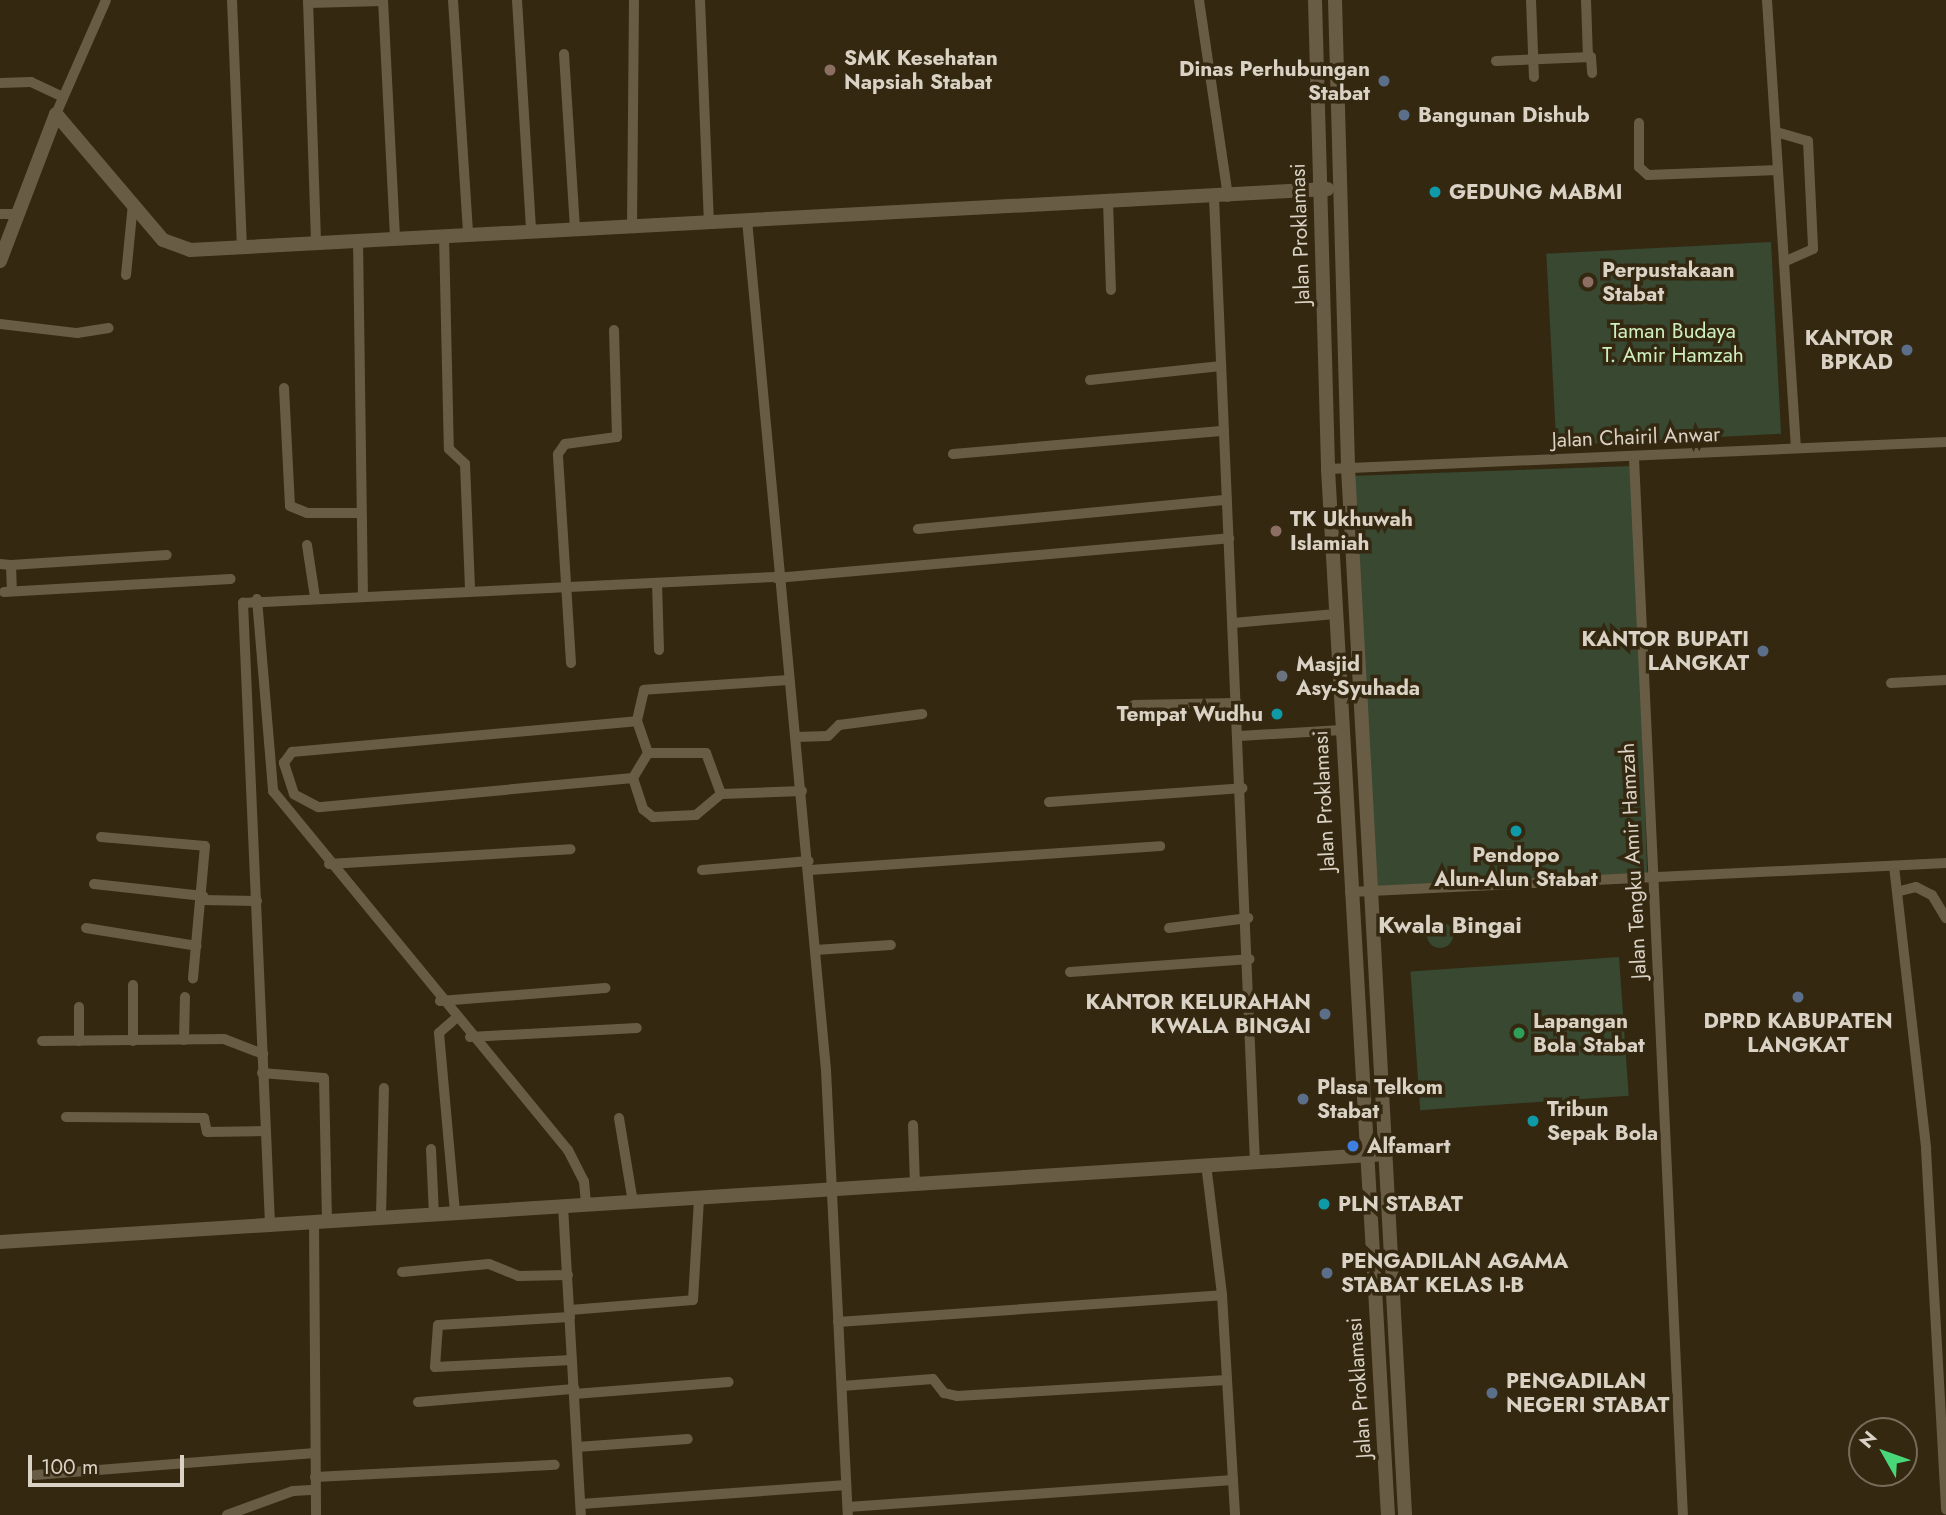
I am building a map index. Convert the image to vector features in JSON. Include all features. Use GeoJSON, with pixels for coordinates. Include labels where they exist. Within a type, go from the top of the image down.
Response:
{"type":"FeatureCollection","features":[{"type":"Feature","properties":{"kind":"street"},"geometry":{"type":"LineString","coordinates":[[0,261],[61,96],[106,0]]}},
{"type":"Feature","properties":{"kind":"street"},"geometry":{"type":"LineString","coordinates":[[316,241],[308,1],[383,0],[396,237]]}},
{"type":"Feature","properties":{"kind":"street"},"geometry":{"type":"LineString","coordinates":[[453,0],[468,233]]}},
{"type":"Feature","properties":{"kind":"street"},"geometry":{"type":"LineString","coordinates":[[517,0],[531,232]]}},
{"type":"Feature","properties":{"kind":"street"},"geometry":{"type":"LineString","coordinates":[[632,227],[634,0]]}},
{"type":"Feature","properties":{"kind":"street"},"geometry":{"type":"LineString","coordinates":[[700,0],[709,222]]}},
{"type":"Feature","properties":{"kind":"street"},"geometry":{"type":"LineString","coordinates":[[1199,0],[1221,197],[1221,366],[1250,960],[1255,1162]]}},
{"type":"Feature","properties":{"kind":"street"},"geometry":{"type":"LineString","coordinates":[[1315,1],[1336,0]]}},
{"type":"Feature","properties":{"kind":"street","name":"Jalan Proklamasi"},"geometry":{"type":"LineString","coordinates":[[1336,0],[1348,468],[1405,1515]]}},
{"type":"Feature","properties":{"kind":"street"},"geometry":{"type":"LineString","coordinates":[[1531,0],[1534,77]]}},
{"type":"Feature","properties":{"kind":"street"},"geometry":{"type":"LineString","coordinates":[[1586,0],[1588,57],[1592,73]]}},
{"type":"Feature","properties":{"kind":"street"},"geometry":{"type":"LineString","coordinates":[[1768,0],[1796,448]]}},
{"type":"Feature","properties":{"kind":"street","name":"Jalan Proklamasi"},"geometry":{"type":"LineString","coordinates":[[1315,1],[1328,469],[1365,1156],[1388,1515]]}},
{"type":"Feature","properties":{"kind":"street"},"geometry":{"type":"LineString","coordinates":[[233,5],[242,248]]}},
{"type":"Feature","properties":{"kind":"street"},"geometry":{"type":"LineString","coordinates":[[565,54],[575,230]]}},
{"type":"Feature","properties":{"kind":"street"},"geometry":{"type":"LineString","coordinates":[[1496,61],[1588,57]]}},
{"type":"Feature","properties":{"kind":"street"},"geometry":{"type":"LineString","coordinates":[[0,83],[31,82],[61,96]]}},
{"type":"Feature","properties":{"kind":"street"},"geometry":{"type":"LineString","coordinates":[[56,114],[163,240],[176,246],[242,248],[316,241],[575,230],[1340,189]]}},
{"type":"Feature","properties":{"kind":"street"},"geometry":{"type":"LineString","coordinates":[[1639,123],[1639,167],[1648,175],[1778,170]]}},
{"type":"Feature","properties":{"kind":"street"},"geometry":{"type":"LineString","coordinates":[[1776,132],[1808,141],[1813,249],[1784,262]]}},
{"type":"Feature","properties":{"kind":"street"},"geometry":{"type":"LineString","coordinates":[[1108,201],[1111,290]]}},
{"type":"Feature","properties":{"kind":"street"},"geometry":{"type":"LineString","coordinates":[[126,275],[133,204]]}},
{"type":"Feature","properties":{"kind":"street"},"geometry":{"type":"LineString","coordinates":[[0,214],[16,214]]}},
{"type":"Feature","properties":{"kind":"street"},"geometry":{"type":"LineString","coordinates":[[747,220],[776,577],[810,866],[832,1192],[848,1511],[1233,1480]]}},
{"type":"Feature","properties":{"kind":"street"},"geometry":{"type":"LineString","coordinates":[[444,235],[449,449],[465,464],[470,591]]}},
{"type":"Feature","properties":{"kind":"street"},"geometry":{"type":"LineString","coordinates":[[358,239],[363,594]]}},
{"type":"Feature","properties":{"kind":"street"},"geometry":{"type":"LineString","coordinates":[[0,324],[77,333],[109,328]]}},
{"type":"Feature","properties":{"kind":"street"},"geometry":{"type":"LineString","coordinates":[[571,663],[563,587],[558,450],[617,437],[614,330]]}},
{"type":"Feature","properties":{"kind":"street"},"geometry":{"type":"LineString","coordinates":[[1090,380],[1221,366]]}},
{"type":"Feature","properties":{"kind":"street"},"geometry":{"type":"LineString","coordinates":[[284,388],[290,506],[307,513],[360,513]]}},
{"type":"Feature","properties":{"kind":"street"},"geometry":{"type":"LineString","coordinates":[[953,454],[1224,431]]}},
{"type":"Feature","properties":{"kind":"street","name":"Jalan Chairil Anwar"},"geometry":{"type":"LineString","coordinates":[[1328,469],[1634,458],[1946,442]]}},
{"type":"Feature","properties":{"kind":"street","name":"Jalan Tengku Amir Hamzah"},"geometry":{"type":"LineString","coordinates":[[1634,458],[1684,1515]]}},
{"type":"Feature","properties":{"kind":"street"},"geometry":{"type":"LineString","coordinates":[[918,529],[1227,499]]}},
{"type":"Feature","properties":{"kind":"street"},"geometry":{"type":"LineString","coordinates":[[252,600],[776,577],[1229,538]]}},
{"type":"Feature","properties":{"kind":"street"},"geometry":{"type":"LineString","coordinates":[[307,545],[315,597]]}},
{"type":"Feature","properties":{"kind":"street"},"geometry":{"type":"LineString","coordinates":[[167,555],[5,564],[8,592],[231,579]]}},
{"type":"Feature","properties":{"kind":"street"},"geometry":{"type":"LineString","coordinates":[[657,583],[659,650]]}},
{"type":"Feature","properties":{"kind":"street"},"geometry":{"type":"LineString","coordinates":[[252,600],[268,779],[329,864],[440,1001],[450,1021],[470,1037],[579,1166],[586,1205]]}},
{"type":"Feature","properties":{"kind":"street"},"geometry":{"type":"LineString","coordinates":[[252,600],[257,901],[270,1224]]}},
{"type":"Feature","properties":{"kind":"street"},"geometry":{"type":"LineString","coordinates":[[1233,623],[1336,614]]}},
{"type":"Feature","properties":{"kind":"street"},"geometry":{"type":"LineString","coordinates":[[789,680],[644,690],[637,721],[648,753],[633,778],[643,809],[653,817],[696,815],[721,794],[802,791]]}},
{"type":"Feature","properties":{"kind":"street"},"geometry":{"type":"LineString","coordinates":[[1891,683],[1946,680]]}},
{"type":"Feature","properties":{"kind":"street"},"geometry":{"type":"LineString","coordinates":[[1134,705],[1237,703]]}},
{"type":"Feature","properties":{"kind":"street"},"geometry":{"type":"LineString","coordinates":[[796,737],[828,736],[839,725],[922,714]]}},
{"type":"Feature","properties":{"kind":"street"},"geometry":{"type":"LineString","coordinates":[[633,778],[318,807],[294,794],[284,763],[292,752],[637,721]]}},
{"type":"Feature","properties":{"kind":"street"},"geometry":{"type":"LineString","coordinates":[[1239,736],[1342,730]]}},
{"type":"Feature","properties":{"kind":"street"},"geometry":{"type":"LineString","coordinates":[[648,753],[706,753],[721,794]]}},
{"type":"Feature","properties":{"kind":"street"},"geometry":{"type":"LineString","coordinates":[[1049,802],[1242,788]]}},
{"type":"Feature","properties":{"kind":"street"},"geometry":{"type":"LineString","coordinates":[[101,837],[205,846],[203,898],[193,978]]}},
{"type":"Feature","properties":{"kind":"street"},"geometry":{"type":"LineString","coordinates":[[702,870],[1160,846]]}},
{"type":"Feature","properties":{"kind":"street"},"geometry":{"type":"LineString","coordinates":[[329,864],[571,849]]}},
{"type":"Feature","properties":{"kind":"street"},"geometry":{"type":"LineString","coordinates":[[1350,892],[1653,881],[1946,863]]}},
{"type":"Feature","properties":{"kind":"street"},"geometry":{"type":"LineString","coordinates":[[1894,866],[1900,891],[1926,1149],[1946,1509]]}},
{"type":"Feature","properties":{"kind":"street"},"geometry":{"type":"LineString","coordinates":[[94,884],[203,898],[257,901]]}},
{"type":"Feature","properties":{"kind":"street"},"geometry":{"type":"LineString","coordinates":[[1900,891],[1916,887],[1932,895],[1946,918]]}},
{"type":"Feature","properties":{"kind":"street"},"geometry":{"type":"LineString","coordinates":[[1169,928],[1248,918]]}},
{"type":"Feature","properties":{"kind":"street"},"geometry":{"type":"LineString","coordinates":[[86,928],[197,946]]}},
{"type":"Feature","properties":{"kind":"street"},"geometry":{"type":"LineString","coordinates":[[815,950],[891,945]]}},
{"type":"Feature","properties":{"kind":"street"},"geometry":{"type":"LineString","coordinates":[[1070,972],[1250,960]]}},
{"type":"Feature","properties":{"kind":"street"},"geometry":{"type":"LineString","coordinates":[[133,985],[133,1041]]}},
{"type":"Feature","properties":{"kind":"street"},"geometry":{"type":"LineString","coordinates":[[440,1001],[605,988]]}},
{"type":"Feature","properties":{"kind":"street"},"geometry":{"type":"LineString","coordinates":[[184,1040],[185,997]]}},
{"type":"Feature","properties":{"kind":"street"},"geometry":{"type":"LineString","coordinates":[[79,1007],[79,1041]]}},
{"type":"Feature","properties":{"kind":"street"},"geometry":{"type":"LineString","coordinates":[[450,1021],[455,1213]]}},
{"type":"Feature","properties":{"kind":"street"},"geometry":{"type":"LineString","coordinates":[[470,1037],[637,1028]]}},
{"type":"Feature","properties":{"kind":"street"},"geometry":{"type":"LineString","coordinates":[[42,1041],[224,1039],[262,1054]]}},
{"type":"Feature","properties":{"kind":"street"},"geometry":{"type":"LineString","coordinates":[[262,1073],[324,1078],[315,1453],[316,1515]]}},
{"type":"Feature","properties":{"kind":"street"},"geometry":{"type":"LineString","coordinates":[[382,1217],[384,1088]]}},
{"type":"Feature","properties":{"kind":"street"},"geometry":{"type":"LineString","coordinates":[[66,1117],[204,1118],[207,1132],[265,1131]]}},
{"type":"Feature","properties":{"kind":"street"},"geometry":{"type":"LineString","coordinates":[[619,1118],[633,1203]]}},
{"type":"Feature","properties":{"kind":"street"},"geometry":{"type":"LineString","coordinates":[[913,1125],[915,1186]]}},
{"type":"Feature","properties":{"kind":"street"},"geometry":{"type":"LineString","coordinates":[[431,1149],[434,1214]]}},
{"type":"Feature","properties":{"kind":"street"},"geometry":{"type":"LineString","coordinates":[[0,1242],[564,1206],[832,1192],[1206,1164],[1386,1154]]}},
{"type":"Feature","properties":{"kind":"street"},"geometry":{"type":"LineString","coordinates":[[1206,1164],[1222,1295],[1235,1515]]}},
{"type":"Feature","properties":{"kind":"street"},"geometry":{"type":"LineString","coordinates":[[572,1360],[435,1367],[438,1325],[693,1300],[699,1199]]}},
{"type":"Feature","properties":{"kind":"street"},"geometry":{"type":"LineString","coordinates":[[564,1206],[572,1360],[579,1393],[586,1506],[846,1485]]}},
{"type":"Feature","properties":{"kind":"street"},"geometry":{"type":"LineString","coordinates":[[402,1272],[489,1264],[518,1276],[568,1275]]}},
{"type":"Feature","properties":{"kind":"street"},"geometry":{"type":"LineString","coordinates":[[838,1322],[1222,1295]]}},
{"type":"Feature","properties":{"kind":"street"},"geometry":{"type":"LineString","coordinates":[[842,1386],[933,1379],[944,1393],[957,1396],[1227,1380]]}},
{"type":"Feature","properties":{"kind":"street"},"geometry":{"type":"LineString","coordinates":[[418,1402],[729,1382]]}},
{"type":"Feature","properties":{"kind":"street"},"geometry":{"type":"LineString","coordinates":[[584,1446],[688,1439]]}},
{"type":"Feature","properties":{"kind":"street"},"geometry":{"type":"LineString","coordinates":[[35,1475],[315,1453]]}},
{"type":"Feature","properties":{"kind":"street"},"geometry":{"type":"LineString","coordinates":[[315,1477],[555,1465]]}},
{"type":"Feature","properties":{"kind":"street"},"geometry":{"type":"LineString","coordinates":[[227,1515],[293,1490],[315,1490]]}},
{"type":"Feature","properties":{"kind":"green space","name":"Taman Budaya T. Amir Hamzah"},"geometry":{"type":"Polygon","coordinates":[[[1771,242],[1781,434],[1556,446],[1546,254],[1771,242]]]}},
{"type":"Feature","properties":{"kind":"green space"},"geometry":{"type":"Polygon","coordinates":[[[1633,466],[1647,878],[1365,888],[1350,476],[1633,466]]]}},
{"type":"Feature","properties":{"kind":"green space"},"geometry":{"type":"Polygon","coordinates":[[[1440,922],[1449,926],[1453,935],[1449,944],[1440,948],[1431,944],[1427,935],[1431,926],[1440,922]]]}},
{"type":"Feature","properties":{"kind":"green space","name":"Lapangan Bola Stabat"},"geometry":{"type":"Polygon","coordinates":[[[1619,957],[1629,1096],[1420,1110],[1411,972],[1619,957]]]}},
{"type":"Feature","properties":{"kind":"place","name":"SMK Kesehatan Napsiah Stabat"},"geometry":{"type":"Point","coordinates":[830,70]}},
{"type":"Feature","properties":{"kind":"place","name":"Dinas Perhubungan Stabat"},"geometry":{"type":"Point","coordinates":[1384,81]}},
{"type":"Feature","properties":{"kind":"place","name":"Bangunan Dishub"},"geometry":{"type":"Point","coordinates":[1404,115]}},
{"type":"Feature","properties":{"kind":"place","name":"GEDUNG MABMI"},"geometry":{"type":"Point","coordinates":[1435,192]}},
{"type":"Feature","properties":{"kind":"place","name":"Perpustakaan Stabat"},"geometry":{"type":"Point","coordinates":[1588,282]}},
{"type":"Feature","properties":{"kind":"place","name":"KANTOR BPKAD"},"geometry":{"type":"Point","coordinates":[1907,350]}},
{"type":"Feature","properties":{"kind":"place","name":"TK Ukhuwah Islamiah"},"geometry":{"type":"Point","coordinates":[1276,531]}},
{"type":"Feature","properties":{"kind":"place","name":"KANTOR BUPATI LANGKAT"},"geometry":{"type":"Point","coordinates":[1763,651]}},
{"type":"Feature","properties":{"kind":"place","name":"Masjid Asy-Syuhada"},"geometry":{"type":"Point","coordinates":[1282,676]}},
{"type":"Feature","properties":{"kind":"place","name":"Tempat Wudhu"},"geometry":{"type":"Point","coordinates":[1277,714]}},
{"type":"Feature","properties":{"kind":"place","name":"Pendopo Alun-Alun Stabat"},"geometry":{"type":"Point","coordinates":[1516,831]}},
{"type":"Feature","properties":{"kind":"place","name":"DPRD KABUPATEN LANGKAT"},"geometry":{"type":"Point","coordinates":[1798,997]}},
{"type":"Feature","properties":{"kind":"place","name":"KANTOR KELURAHAN KWALA BINGAI"},"geometry":{"type":"Point","coordinates":[1325,1014]}},
{"type":"Feature","properties":{"kind":"place","name":"Lapangan Bola Stabat"},"geometry":{"type":"Point","coordinates":[1519,1033]}},
{"type":"Feature","properties":{"kind":"place","name":"Plasa Telkom Stabat"},"geometry":{"type":"Point","coordinates":[1303,1099]}},
{"type":"Feature","properties":{"kind":"place","name":"Tribun Sepak Bola"},"geometry":{"type":"Point","coordinates":[1533,1121]}},
{"type":"Feature","properties":{"kind":"place","name":"Alfamart"},"geometry":{"type":"Point","coordinates":[1353,1146]}},
{"type":"Feature","properties":{"kind":"place","name":"PLN STABAT"},"geometry":{"type":"Point","coordinates":[1324,1204]}},
{"type":"Feature","properties":{"kind":"place","name":"PENGADILAN AGAMA STABAT KELAS I-B"},"geometry":{"type":"Point","coordinates":[1327,1273]}},
{"type":"Feature","properties":{"kind":"place","name":"PENGADILAN NEGERI STABAT"},"geometry":{"type":"Point","coordinates":[1492,1393]}},
{"type":"Feature","properties":{"kind":"district","name":"Kwala Bingai"},"geometry":{"type":"Point","coordinates":[1450,925]}}]}
